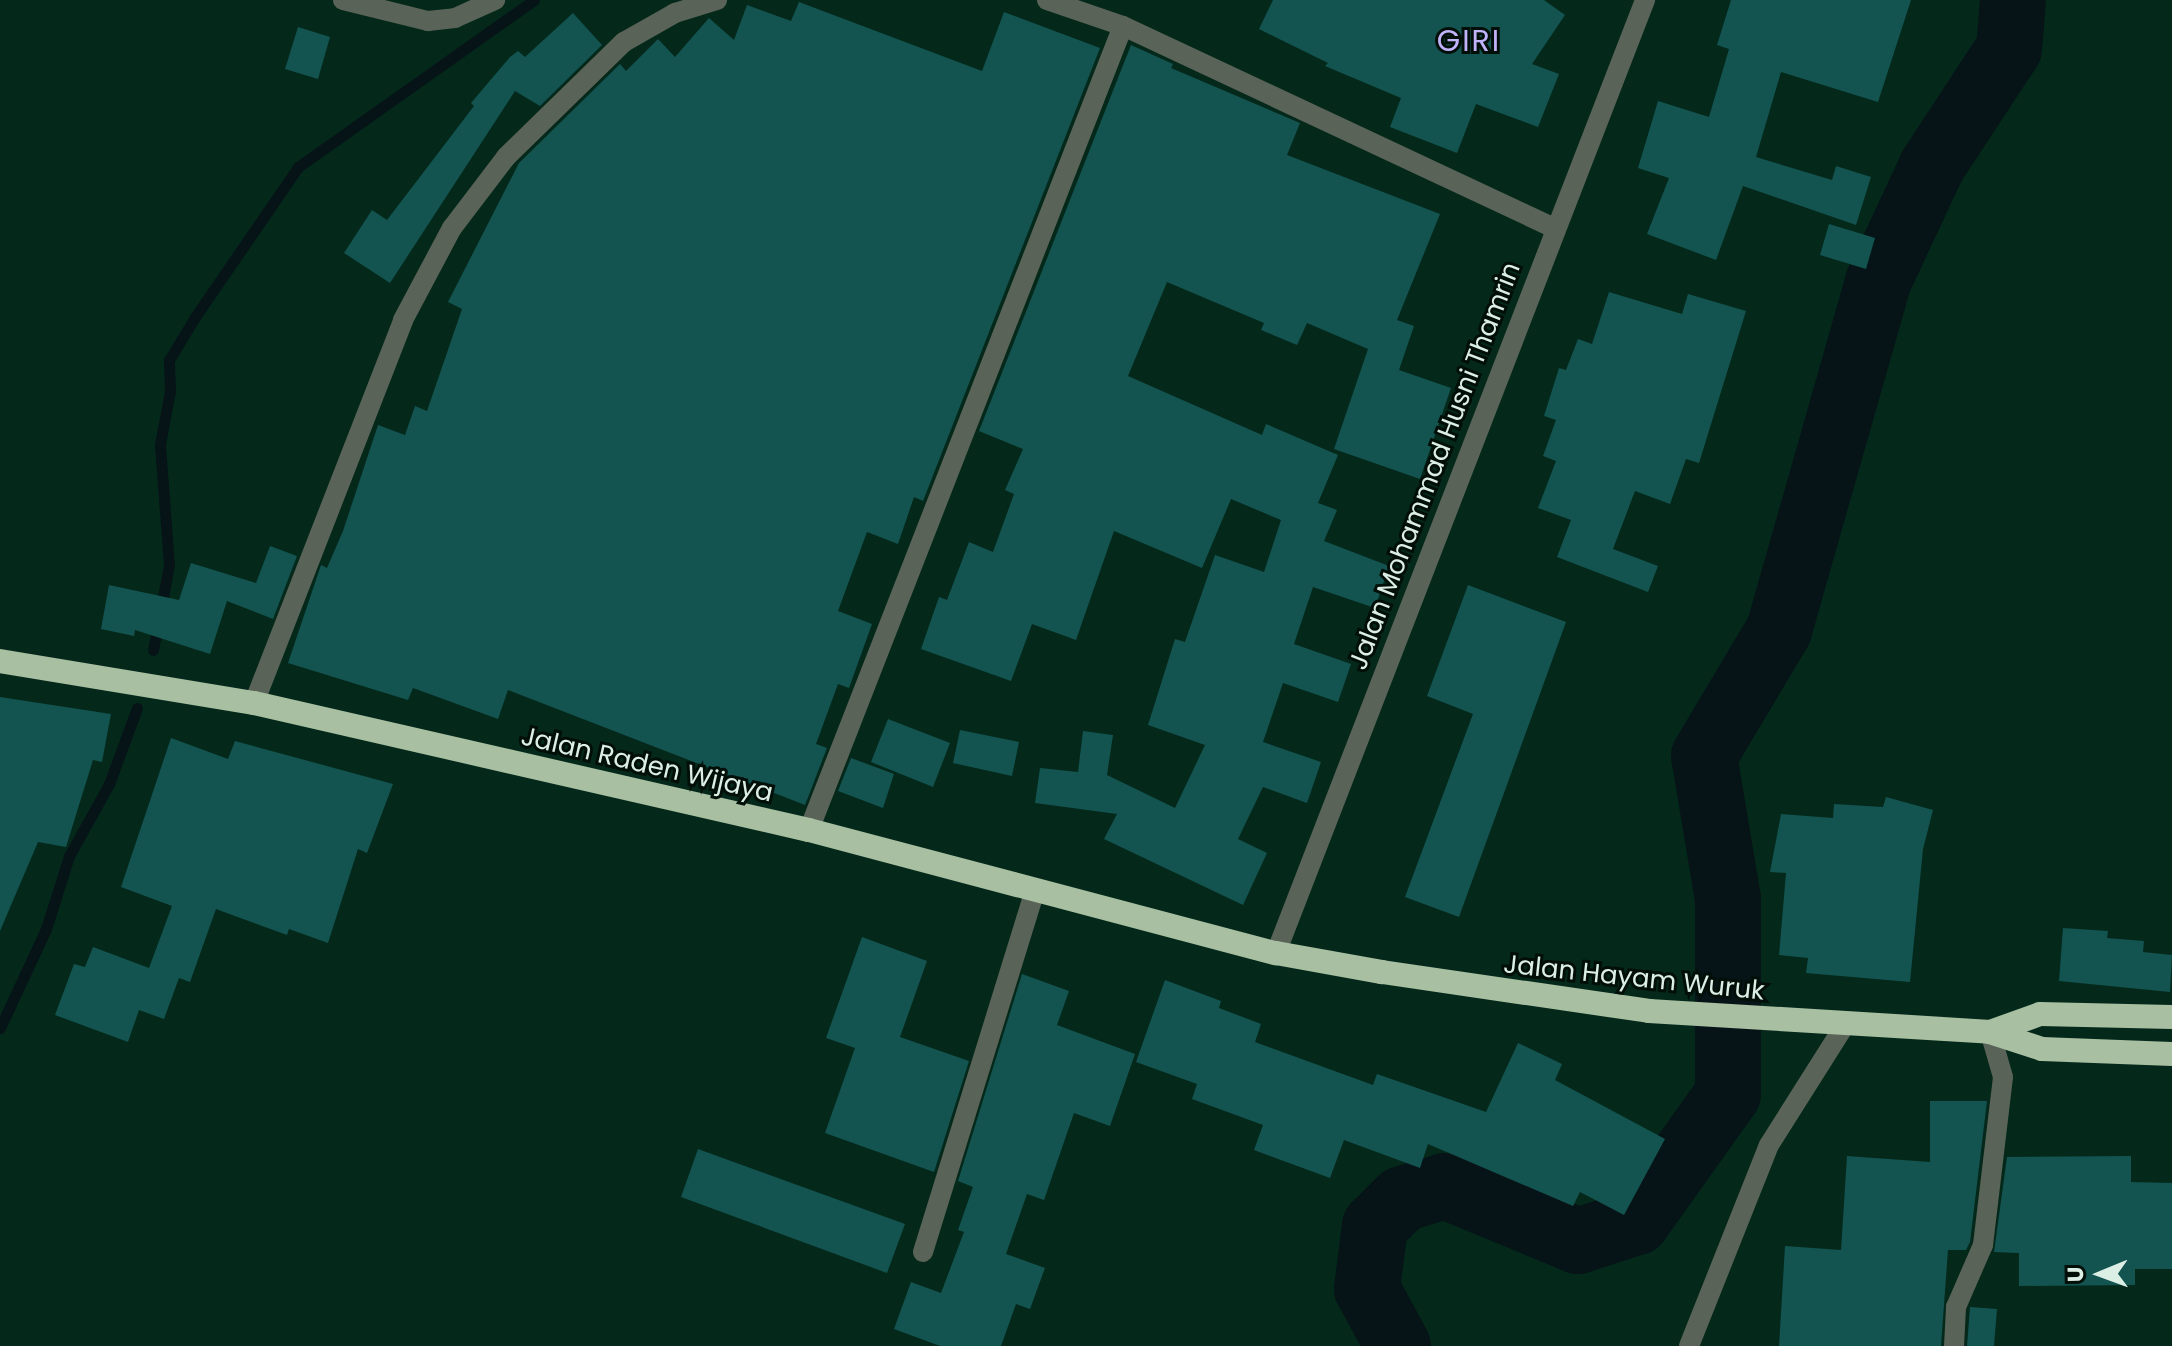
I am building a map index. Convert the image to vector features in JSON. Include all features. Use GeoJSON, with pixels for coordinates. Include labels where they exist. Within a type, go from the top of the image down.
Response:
{"type":"FeatureCollection","features":[{"type":"Feature","properties":{"kind":"highway","name":"Jalan Raden Wijaya"},"geometry":{"type":"LineString","coordinates":[[0,661],[254,703],[809,830],[1276,953]]}},
{"type":"Feature","properties":{"kind":"highway","name":"Jalan Hayam Wuruk"},"geometry":{"type":"LineString","coordinates":[[1276,953],[1466,988],[1649,1011],[1990,1032],[2042,1049],[2172,1054]]}},
{"type":"Feature","properties":{"kind":"highway","name":"Jalan Hayam Wuruk"},"geometry":{"type":"LineString","coordinates":[[1990,1032],[2040,1014],[2172,1017]]}},
{"type":"Feature","properties":{"kind":"street"},"geometry":{"type":"LineString","coordinates":[[343,0],[428,21],[455,18],[495,0]]}},
{"type":"Feature","properties":{"kind":"street"},"geometry":{"type":"LineString","coordinates":[[254,703],[391,349],[452,228],[506,157],[624,42],[675,13],[717,0]]}},
{"type":"Feature","properties":{"kind":"street"},"geometry":{"type":"LineString","coordinates":[[1047,0],[1073,3],[1555,228]]}},
{"type":"Feature","properties":{"kind":"street","name":"Jalan Mohammad Husni Thamrin"},"geometry":{"type":"LineString","coordinates":[[1276,953],[1645,0]]}},
{"type":"Feature","properties":{"kind":"street"},"geometry":{"type":"LineString","coordinates":[[809,830],[1123,26]]}},
{"type":"Feature","properties":{"kind":"street"},"geometry":{"type":"LineString","coordinates":[[923,1252],[1035,890]]}},
{"type":"Feature","properties":{"kind":"street"},"geometry":{"type":"LineString","coordinates":[[1689,1346],[1769,1145],[1845,1025]]}},
{"type":"Feature","properties":{"kind":"street"},"geometry":{"type":"LineString","coordinates":[[1954,1346],[1956,1307],[1985,1230],[2003,1077],[1990,1032]]}},
{"type":"Feature","properties":{"kind":"building"},"geometry":{"type":"Polygon","coordinates":[[[1273,0],[1544,0],[1565,15],[1532,64],[1559,74],[1538,127],[1476,104],[1457,153],[1390,127],[1401,98],[1325,66],[1328,63],[1259,29],[1273,0]]]}},
{"type":"Feature","properties":{"kind":"building"},"geometry":{"type":"Polygon","coordinates":[[[1731,0],[1911,0],[1878,102],[1781,72],[1756,157],[1832,180],[1836,166],[1871,177],[1856,225],[1743,186],[1716,260],[1647,234],[1669,178],[1638,168],[1658,101],[1709,117],[1729,49],[1717,45],[1731,0]]]}},
{"type":"Feature","properties":{"kind":"building"},"geometry":{"type":"Polygon","coordinates":[[[799,2],[982,71],[1004,12],[1100,48],[923,501],[914,497],[898,544],[867,532],[838,611],[872,624],[849,688],[838,684],[816,744],[827,748],[805,805],[508,690],[498,719],[413,688],[408,700],[288,663],[321,565],[327,568],[343,531],[378,425],[405,435],[415,406],[427,411],[462,309],[448,302],[519,163],[620,64],[626,71],[658,39],[675,57],[709,18],[734,40],[747,5],[791,21],[799,2]]]}},
{"type":"Feature","properties":{"kind":"building"},"geometry":{"type":"Polygon","coordinates":[[[573,13],[602,45],[540,106],[515,91],[390,283],[344,253],[372,210],[387,220],[474,106],[471,103],[510,57],[518,51],[525,57],[573,13]]]}},
{"type":"Feature","properties":{"kind":"building"},"geometry":{"type":"Polygon","coordinates":[[[298,27],[330,37],[318,79],[285,69],[298,27]]]}},
{"type":"Feature","properties":{"kind":"building"},"geometry":{"type":"Polygon","coordinates":[[[1131,45],[1173,64],[1171,68],[1300,123],[1287,155],[1440,214],[1397,320],[1414,326],[1399,370],[1451,388],[1420,479],[1334,449],[1368,349],[1307,323],[1297,345],[1261,330],[1264,323],[1167,282],[1128,376],[1262,435],[1266,424],[1338,455],[1318,503],[1337,510],[1324,541],[1389,566],[1375,608],[1313,587],[1294,644],[1351,664],[1338,702],[1283,683],[1263,742],[1321,762],[1307,803],[1263,787],[1238,839],[1267,853],[1243,905],[1104,839],[1117,814],[1035,803],[1040,768],[1078,772],[1083,731],[1113,735],[1107,775],[1175,808],[1205,745],[1148,725],[1175,639],[1185,642],[1215,555],[1264,572],[1281,520],[1231,499],[1202,568],[1114,531],[1076,640],[1032,624],[1011,681],[921,649],[939,597],[947,600],[969,542],[993,552],[1014,494],[1005,490],[1023,449],[979,431],[1131,45]]]}},
{"type":"Feature","properties":{"kind":"building"},"geometry":{"type":"Polygon","coordinates":[[[1829,224],[1875,238],[1866,269],[1820,255],[1829,224]]]}},
{"type":"Feature","properties":{"kind":"building"},"geometry":{"type":"Polygon","coordinates":[[[1609,292],[1682,314],[1688,294],[1746,311],[1699,463],[1686,459],[1670,504],[1635,491],[1613,549],[1658,566],[1648,592],[1557,557],[1571,520],[1538,508],[1556,461],[1543,456],[1556,420],[1544,416],[1559,368],[1566,370],[1578,339],[1592,344],[1609,292]]]}},
{"type":"Feature","properties":{"kind":"building"},"geometry":{"type":"Polygon","coordinates":[[[270,546],[297,556],[273,619],[227,601],[210,654],[135,630],[134,636],[101,629],[109,585],[179,600],[191,563],[256,583],[270,546]]]}},
{"type":"Feature","properties":{"kind":"building"},"geometry":{"type":"Polygon","coordinates":[[[1468,585],[1566,622],[1459,917],[1405,897],[1473,714],[1427,696],[1468,585]]]}},
{"type":"Feature","properties":{"kind":"building"},"geometry":{"type":"Polygon","coordinates":[[[0,697],[111,714],[102,762],[93,760],[66,847],[38,842],[0,931],[0,697]]]}},
{"type":"Feature","properties":{"kind":"building"},"geometry":{"type":"Polygon","coordinates":[[[888,719],[950,743],[933,787],[871,762],[888,719]]]}},
{"type":"Feature","properties":{"kind":"building"},"geometry":{"type":"Polygon","coordinates":[[[960,730],[1019,742],[1012,776],[953,763],[960,730]]]}},
{"type":"Feature","properties":{"kind":"building"},"geometry":{"type":"Polygon","coordinates":[[[171,738],[228,759],[235,741],[393,784],[367,853],[358,849],[328,943],[289,929],[287,935],[216,909],[190,982],[179,978],[164,1019],[139,1010],[128,1042],[55,1015],[74,964],[85,967],[93,947],[149,968],[172,906],[121,887],[171,738]]]}},
{"type":"Feature","properties":{"kind":"building"},"geometry":{"type":"Polygon","coordinates":[[[851,758],[894,774],[883,808],[838,791],[851,758]]]}},
{"type":"Feature","properties":{"kind":"building"},"geometry":{"type":"Polygon","coordinates":[[[1886,797],[1933,810],[1923,849],[1910,982],[1806,973],[1808,958],[1779,955],[1786,873],[1770,872],[1781,814],[1833,818],[1834,804],[1883,807],[1886,797]]]}},
{"type":"Feature","properties":{"kind":"building"},"geometry":{"type":"Polygon","coordinates":[[[2063,928],[2108,931],[2107,938],[2144,941],[2143,952],[2172,955],[2170,992],[2059,981],[2063,928]]]}},
{"type":"Feature","properties":{"kind":"building"},"geometry":{"type":"Polygon","coordinates":[[[862,937],[927,961],[900,1037],[969,1061],[934,1172],[825,1133],[855,1048],[826,1038],[862,937]]]}},
{"type":"Feature","properties":{"kind":"building"},"geometry":{"type":"Polygon","coordinates":[[[1022,974],[1069,991],[1057,1025],[1135,1054],[1110,1126],[1074,1113],[1044,1200],[1027,1194],[1006,1254],[1045,1268],[1030,1309],[1016,1304],[1001,1346],[940,1346],[894,1329],[911,1282],[941,1293],[964,1232],[958,1230],[973,1187],[958,1181],[1022,974]]]}},
{"type":"Feature","properties":{"kind":"building"},"geometry":{"type":"Polygon","coordinates":[[[1165,980],[1221,1001],[1219,1008],[1261,1024],[1255,1042],[1373,1085],[1377,1074],[1486,1112],[1518,1043],[1562,1064],[1555,1080],[1665,1139],[1624,1215],[1580,1192],[1573,1206],[1428,1144],[1420,1168],[1344,1140],[1330,1178],[1254,1150],[1263,1125],[1192,1099],[1197,1084],[1136,1062],[1165,980]]]}},
{"type":"Feature","properties":{"kind":"building"},"geometry":{"type":"Polygon","coordinates":[[[1930,1101],[1987,1101],[1970,1242],[1966,1250],[1948,1250],[1941,1346],[1779,1346],[1785,1246],[1841,1250],[1847,1156],[1930,1162],[1930,1101]]]}},
{"type":"Feature","properties":{"kind":"building"},"geometry":{"type":"Polygon","coordinates":[[[698,1149],[905,1224],[887,1273],[681,1197],[698,1149]]]}},
{"type":"Feature","properties":{"kind":"building"},"geometry":{"type":"Polygon","coordinates":[[[2131,1156],[2131,1182],[2172,1183],[2172,1269],[2135,1269],[2135,1285],[2019,1286],[2019,1253],[1994,1252],[2007,1157],[2131,1156]]]}},
{"type":"Feature","properties":{"kind":"building"},"geometry":{"type":"Polygon","coordinates":[[[1970,1307],[1997,1309],[1994,1346],[1967,1346],[1970,1307]]]}},
{"type":"Feature","properties":{"kind":"waterway"},"geometry":{"type":"LineString","coordinates":[[161,608],[169,565],[160,444],[170,391],[169,360],[195,317],[298,167],[534,0]]}},
{"type":"Feature","properties":{"kind":"waterway"},"geometry":{"type":"LineString","coordinates":[[1398,1346],[1367,1289],[1375,1226],[1402,1199],[1445,1186],[1578,1241],[1637,1222],[1728,1094],[1728,899],[1704,756],[1779,630],[1878,282],[1932,166],[2009,49],[2013,0]]}},
{"type":"Feature","properties":{"kind":"waterway"},"geometry":{"type":"LineString","coordinates":[[153,650],[158,625]]}},
{"type":"Feature","properties":{"kind":"waterway"},"geometry":{"type":"LineString","coordinates":[[0,1028],[46,929],[69,856],[109,784],[137,708]]}},
{"type":"Feature","properties":{"kind":"district","name":"GIRI"},"geometry":{"type":"Point","coordinates":[1469,41]}}]}
